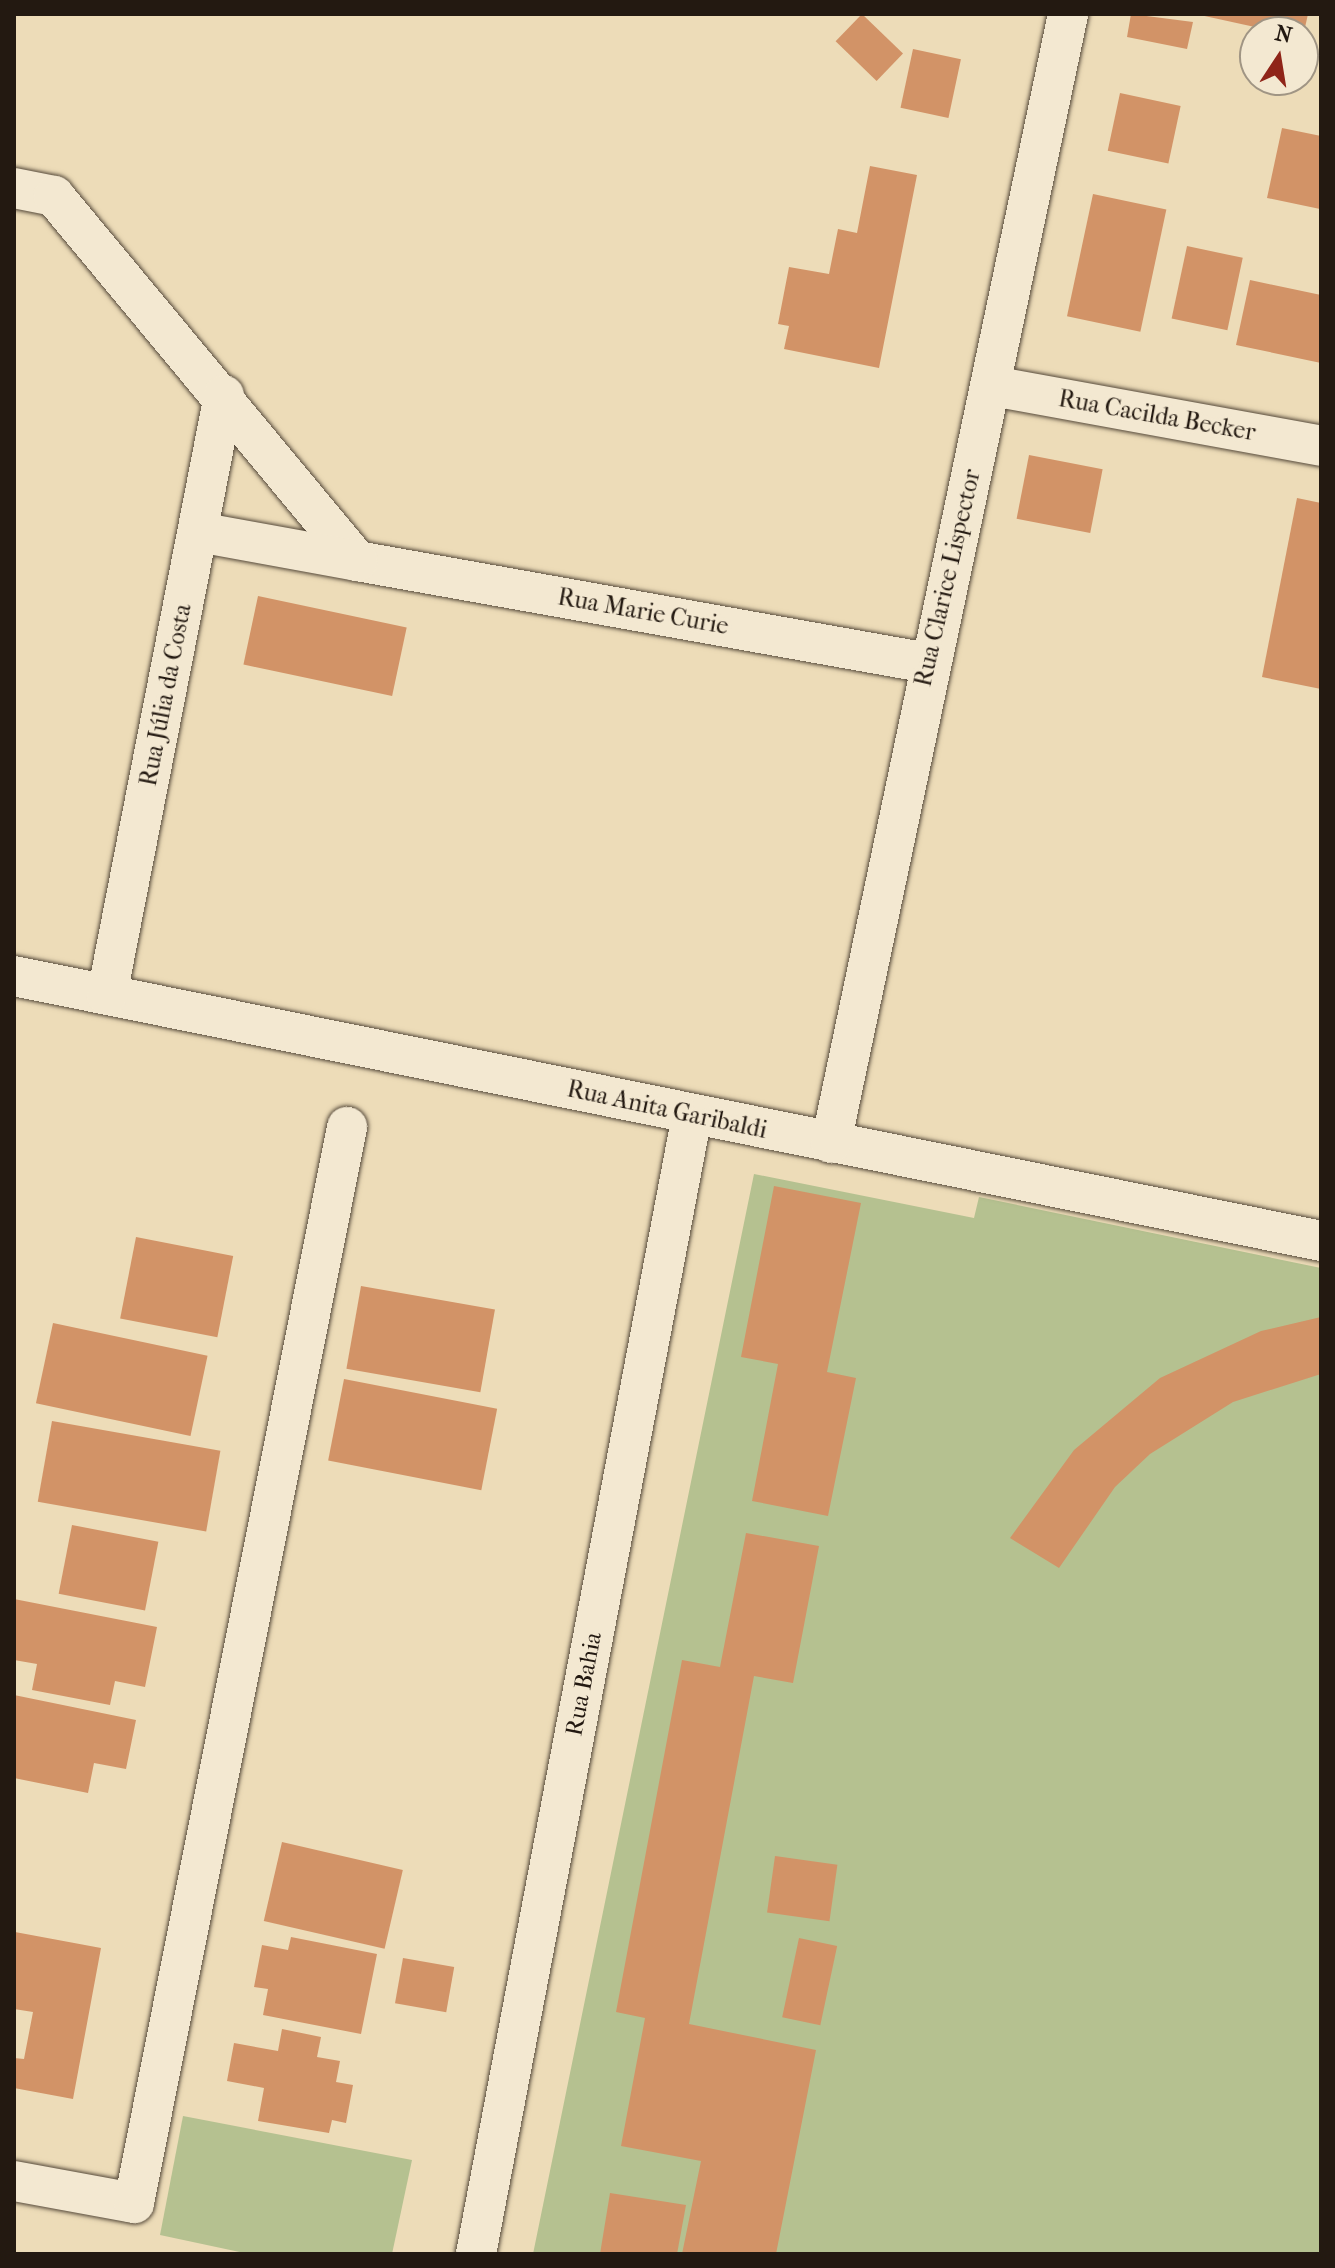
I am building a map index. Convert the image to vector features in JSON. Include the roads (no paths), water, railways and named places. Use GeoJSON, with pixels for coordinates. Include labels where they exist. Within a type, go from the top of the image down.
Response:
{"type":"FeatureCollection","features":[{"type":"Feature","properties":{"kind":"street","name":"Rua Clarice Lispector"},"geometry":{"type":"LineString","coordinates":[[831,1143],[928,663],[992,386],[1068,14]]}},
{"type":"Feature","properties":{"kind":"street"},"geometry":{"type":"LineString","coordinates":[[14,188],[54,196],[224,395],[357,561]]}},
{"type":"Feature","properties":{"kind":"street","name":"Rua Cacilda Becker"},"geometry":{"type":"LineString","coordinates":[[992,386],[1321,446]]}},
{"type":"Feature","properties":{"kind":"street","name":"Rua Júlia da Costa"},"geometry":{"type":"LineString","coordinates":[[107,995],[224,395]]}},
{"type":"Feature","properties":{"kind":"street","name":"Rua Marie Curie"},"geometry":{"type":"LineString","coordinates":[[198,532],[928,663]]}},
{"type":"Feature","properties":{"kind":"street","name":"Rua Anita Garibaldi"},"geometry":{"type":"LineString","coordinates":[[14,976],[1321,1241]]}},
{"type":"Feature","properties":{"kind":"street","name":"Rua Bahia"},"geometry":{"type":"LineString","coordinates":[[476,2254],[692,1115]]}},
{"type":"Feature","properties":{"kind":"street"},"geometry":{"type":"LineString","coordinates":[[14,2181],[134,2203],[347,1127]]}}]}
